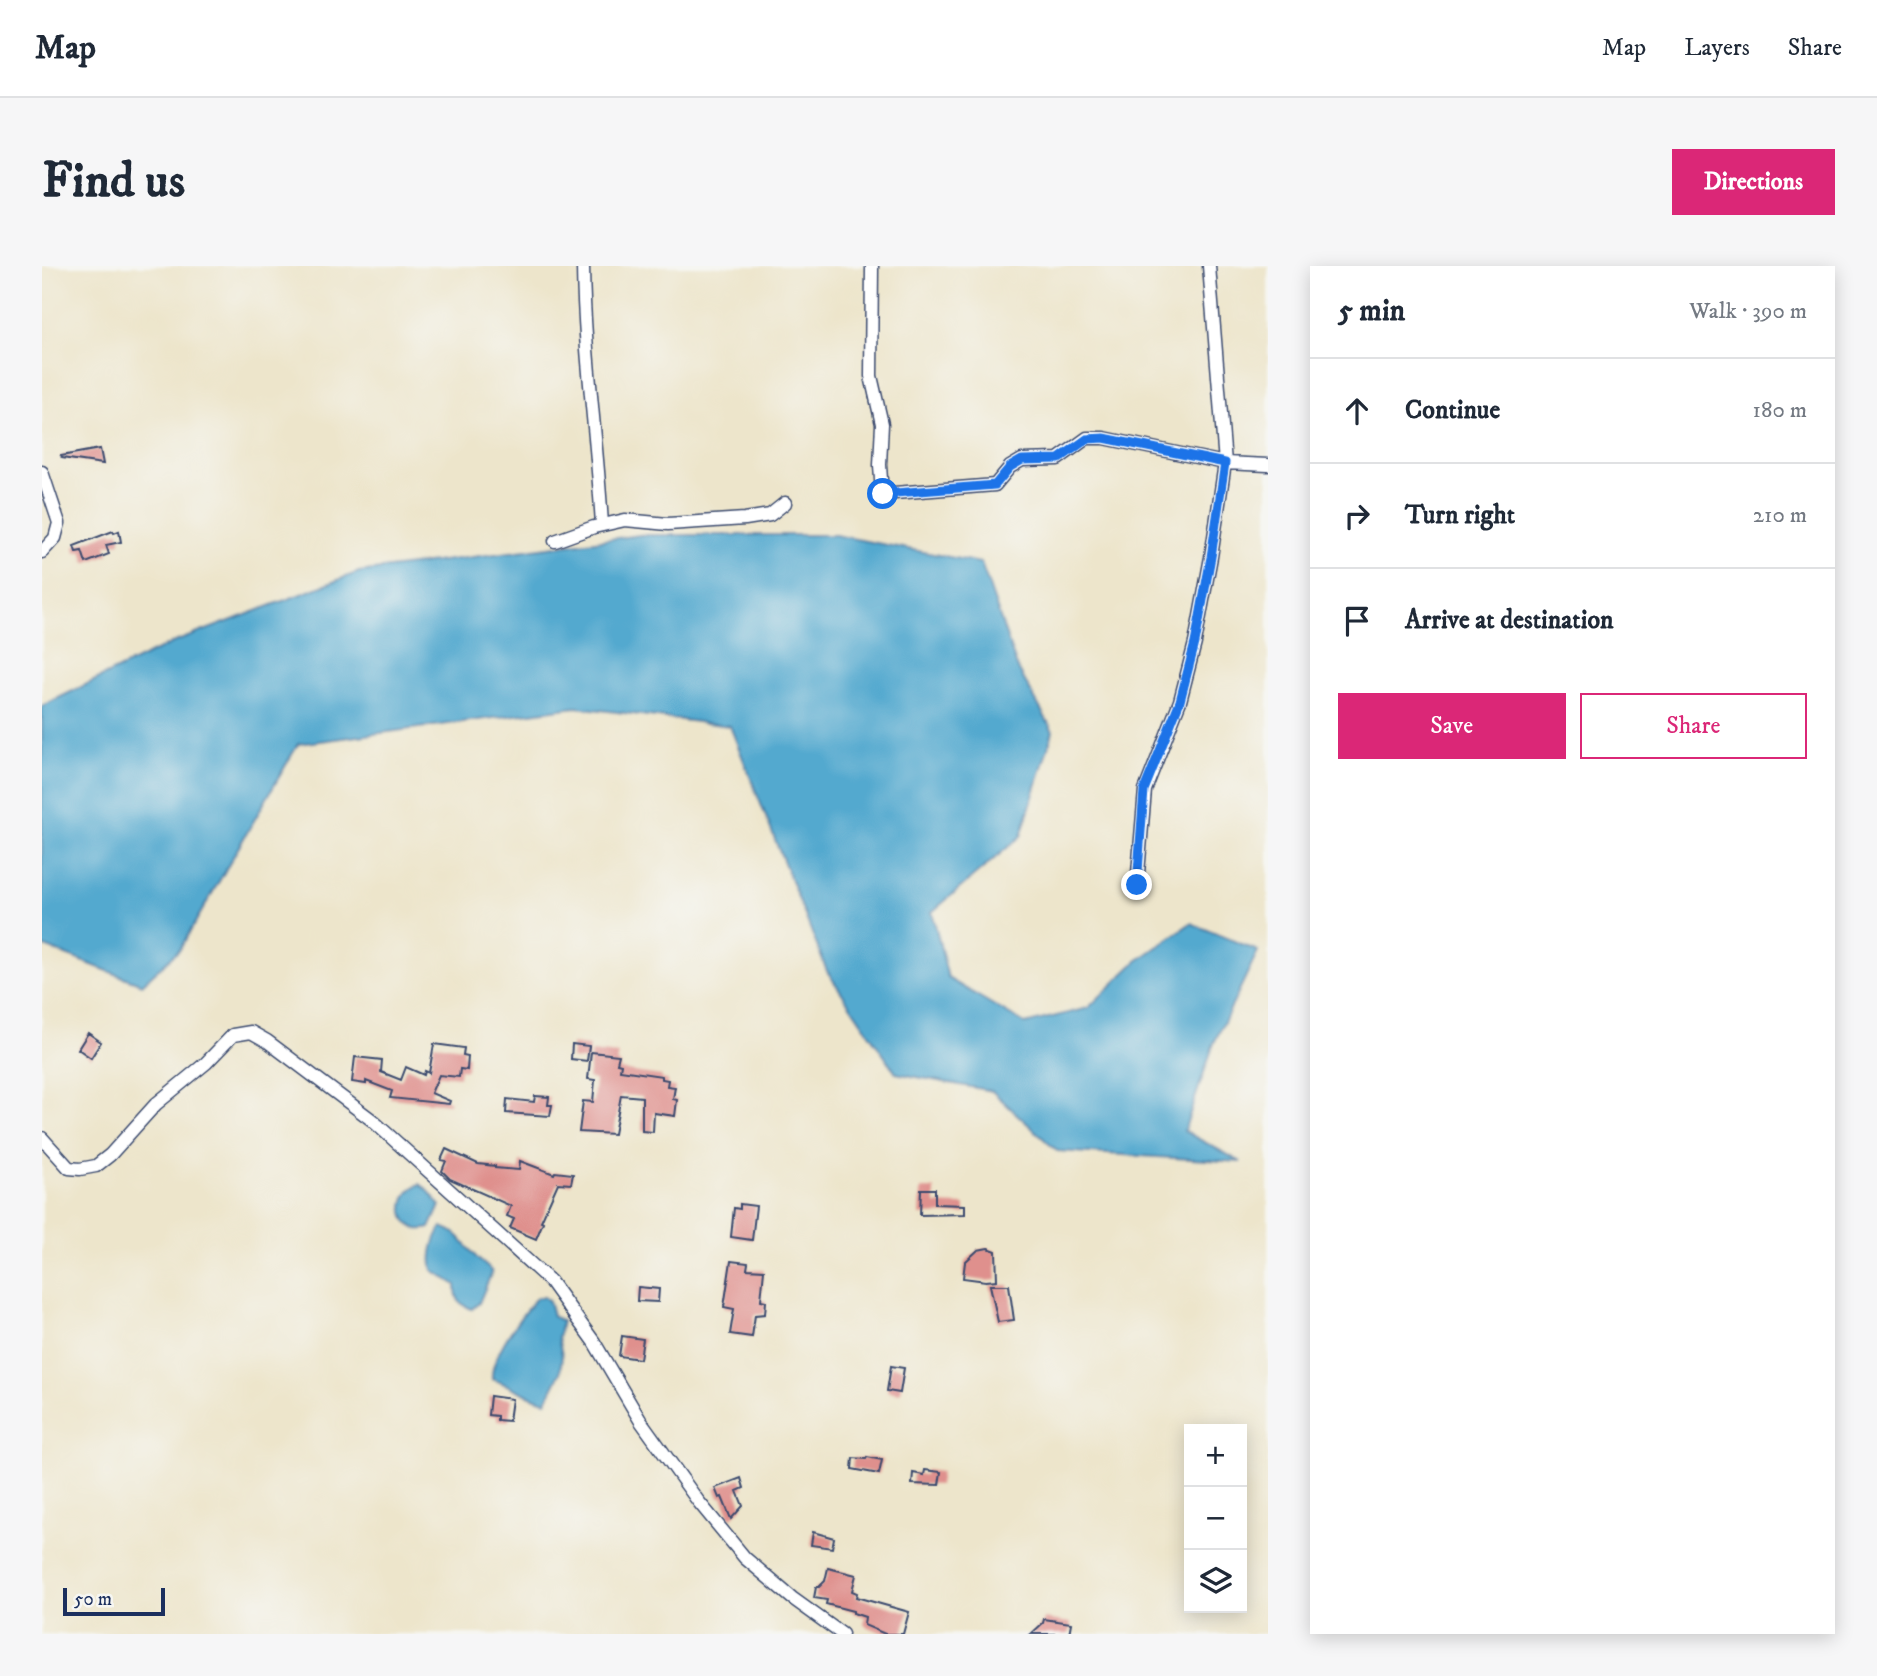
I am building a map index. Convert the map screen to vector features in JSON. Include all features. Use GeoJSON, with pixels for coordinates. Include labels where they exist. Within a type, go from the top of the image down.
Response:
{"type":"FeatureCollection","features":[{"type":"Feature","properties":{"kind":"street"},"geometry":{"type":"LineString","coordinates":[[583,266],[583,310],[602,525]]}},
{"type":"Feature","properties":{"kind":"street"},"geometry":{"type":"LineString","coordinates":[[872,266],[871,376],[882,424],[880,466],[883,494],[995,485],[1010,467],[1022,460],[1059,459],[1087,439],[1104,438],[1225,463],[1268,465]]}},
{"type":"Feature","properties":{"kind":"street"},"geometry":{"type":"LineString","coordinates":[[1137,885],[1144,790],[1180,701],[1195,643],[1225,463],[1209,266]]}},
{"type":"Feature","properties":{"kind":"street"},"geometry":{"type":"LineString","coordinates":[[42,472],[59,523],[55,538],[42,552]]}},
{"type":"Feature","properties":{"kind":"street"},"geometry":{"type":"LineString","coordinates":[[555,541],[625,520],[668,524],[745,519],[770,514],[785,503]]}},
{"type":"Feature","properties":{"kind":"street"},"geometry":{"type":"LineString","coordinates":[[42,1138],[69,1168],[96,1166],[110,1155],[156,1104],[206,1063],[233,1035],[251,1032],[267,1041],[372,1121],[550,1281],[594,1342],[640,1420],[698,1501],[745,1558],[792,1598],[842,1634]]}},
{"type":"Feature","properties":{"kind":"water"},"geometry":{"type":"Polygon","coordinates":[[[640,535],[835,535],[981,563],[1017,667],[1053,731],[1021,836],[932,912],[948,978],[1025,1024],[1088,1008],[1137,961],[1191,923],[1258,951],[1214,1043],[1184,1131],[1241,1162],[1057,1151],[992,1091],[896,1073],[827,971],[730,726],[576,707],[298,744],[180,949],[142,984],[42,946],[42,706],[172,643],[359,572],[640,535]]]}},
{"type":"Feature","properties":{"kind":"water"},"geometry":{"type":"Polygon","coordinates":[[[420,1184],[440,1206],[430,1228],[412,1226],[403,1213],[406,1196],[420,1184]]]}},
{"type":"Feature","properties":{"kind":"water"},"geometry":{"type":"Polygon","coordinates":[[[442,1227],[458,1236],[492,1272],[479,1303],[472,1309],[459,1300],[456,1285],[433,1270],[433,1247],[442,1227]]]}},
{"type":"Feature","properties":{"kind":"water"},"geometry":{"type":"Polygon","coordinates":[[[537,1297],[544,1297],[549,1301],[553,1316],[562,1321],[558,1338],[562,1355],[560,1373],[546,1401],[492,1379],[501,1348],[537,1297]]]}},
{"type":"Feature","properties":{"kind":"building"},"geometry":{"type":"Polygon","coordinates":[[[100,449],[103,464],[61,456],[100,449]]]}},
{"type":"Feature","properties":{"kind":"building"},"geometry":{"type":"Polygon","coordinates":[[[119,531],[121,542],[106,545],[109,554],[86,563],[82,551],[76,552],[74,546],[119,531]]]}},
{"type":"Feature","properties":{"kind":"building"},"geometry":{"type":"Polygon","coordinates":[[[88,1033],[101,1042],[91,1058],[78,1049],[88,1033]]]}},
{"type":"Feature","properties":{"kind":"building"},"geometry":{"type":"Polygon","coordinates":[[[434,1044],[464,1048],[463,1055],[468,1056],[467,1070],[460,1069],[459,1077],[439,1075],[431,1093],[450,1101],[449,1104],[390,1098],[392,1091],[366,1081],[366,1084],[352,1082],[355,1057],[382,1060],[381,1072],[401,1080],[406,1067],[424,1075],[425,1071],[429,1073],[434,1044]]]}},
{"type":"Feature","properties":{"kind":"building"},"geometry":{"type":"Polygon","coordinates":[[[572,1044],[589,1046],[587,1061],[571,1059],[572,1044]]]}},
{"type":"Feature","properties":{"kind":"building"},"geometry":{"type":"Polygon","coordinates":[[[591,1052],[619,1055],[617,1063],[621,1064],[620,1070],[662,1076],[662,1079],[668,1080],[667,1086],[675,1087],[675,1116],[654,1113],[653,1132],[642,1131],[642,1097],[621,1095],[614,1134],[579,1132],[583,1101],[593,1102],[595,1080],[588,1079],[591,1052]]]}},
{"type":"Feature","properties":{"kind":"building"},"geometry":{"type":"Polygon","coordinates":[[[535,1096],[549,1097],[548,1105],[552,1105],[550,1116],[506,1113],[507,1099],[534,1102],[535,1096]]]}},
{"type":"Feature","properties":{"kind":"building"},"geometry":{"type":"Polygon","coordinates":[[[446,1149],[478,1164],[495,1168],[519,1170],[520,1161],[554,1174],[573,1174],[571,1184],[558,1183],[536,1239],[510,1228],[514,1219],[507,1216],[511,1206],[450,1179],[442,1171],[446,1161],[441,1160],[446,1149]]]}},
{"type":"Feature","properties":{"kind":"building"},"geometry":{"type":"Polygon","coordinates":[[[921,1189],[935,1189],[935,1204],[965,1205],[965,1214],[920,1215],[921,1189]]]}},
{"type":"Feature","properties":{"kind":"building"},"geometry":{"type":"Polygon","coordinates":[[[740,1204],[756,1206],[752,1240],[731,1237],[734,1208],[740,1209],[740,1204]]]}},
{"type":"Feature","properties":{"kind":"building"},"geometry":{"type":"Polygon","coordinates":[[[988,1248],[996,1251],[997,1280],[963,1278],[965,1262],[978,1250],[988,1248]]]}},
{"type":"Feature","properties":{"kind":"building"},"geometry":{"type":"Polygon","coordinates":[[[731,1261],[748,1263],[747,1269],[764,1270],[761,1300],[766,1301],[765,1314],[755,1315],[752,1337],[730,1334],[734,1309],[724,1307],[731,1261]]]}},
{"type":"Feature","properties":{"kind":"building"},"geometry":{"type":"Polygon","coordinates":[[[990,1285],[1009,1285],[1014,1320],[998,1322],[990,1285]]]}},
{"type":"Feature","properties":{"kind":"building"},"geometry":{"type":"Polygon","coordinates":[[[638,1287],[659,1289],[658,1302],[637,1301],[638,1287]]]}},
{"type":"Feature","properties":{"kind":"building"},"geometry":{"type":"Polygon","coordinates":[[[622,1336],[643,1339],[640,1359],[619,1356],[622,1336]]]}},
{"type":"Feature","properties":{"kind":"building"},"geometry":{"type":"Polygon","coordinates":[[[891,1366],[904,1368],[900,1393],[887,1391],[891,1366]]]}},
{"type":"Feature","properties":{"kind":"building"},"geometry":{"type":"Polygon","coordinates":[[[490,1396],[512,1399],[509,1421],[497,1420],[497,1416],[488,1415],[490,1396]]]}},
{"type":"Feature","properties":{"kind":"building"},"geometry":{"type":"Polygon","coordinates":[[[853,1458],[882,1460],[879,1474],[852,1469],[853,1458]]]}},
{"type":"Feature","properties":{"kind":"building"},"geometry":{"type":"Polygon","coordinates":[[[925,1470],[941,1472],[939,1485],[912,1484],[913,1473],[924,1475],[925,1470]]]}},
{"type":"Feature","properties":{"kind":"building"},"geometry":{"type":"Polygon","coordinates":[[[741,1478],[744,1488],[737,1491],[743,1506],[731,1519],[715,1488],[741,1478]]]}},
{"type":"Feature","properties":{"kind":"building"},"geometry":{"type":"Polygon","coordinates":[[[813,1532],[834,1538],[832,1548],[811,1545],[813,1532]]]}},
{"type":"Feature","properties":{"kind":"building"},"geometry":{"type":"Polygon","coordinates":[[[828,1568],[856,1575],[852,1591],[857,1593],[856,1597],[909,1612],[903,1634],[885,1634],[864,1625],[865,1617],[826,1604],[827,1600],[814,1598],[816,1587],[825,1581],[828,1568]]]}},
{"type":"Feature","properties":{"kind":"building"},"geometry":{"type":"Polygon","coordinates":[[[1044,1619],[1071,1623],[1069,1634],[1031,1634],[1044,1619]]]}},
{"type":"Feature","properties":{"kind":"route"},"geometry":{"type":"LineString","coordinates":[[883,494],[995,485],[1010,467],[1022,460],[1059,459],[1087,439],[1104,438],[1225,463],[1195,643],[1180,701],[1144,790],[1137,885]]}}]}
